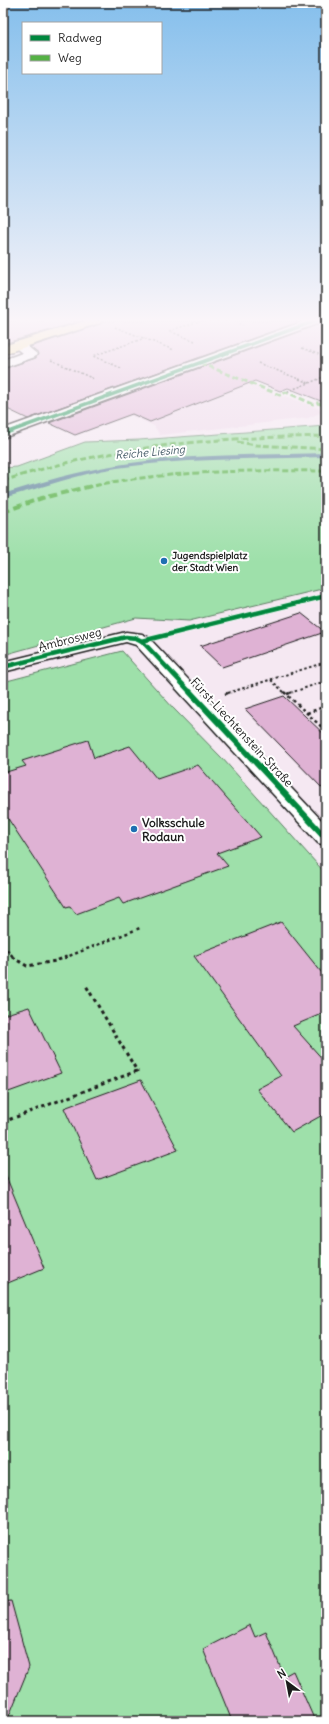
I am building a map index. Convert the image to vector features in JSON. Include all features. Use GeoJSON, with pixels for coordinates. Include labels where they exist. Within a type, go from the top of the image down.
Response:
{"type":"FeatureCollection","features":[{"type":"Feature","properties":{"kind":"street"},"geometry":{"type":"LineString","coordinates":[[3,434],[93,401]]}},
{"type":"Feature","properties":{"kind":"street","name":"Ambrosweg"},"geometry":{"type":"LineString","coordinates":[[3,667],[126,637],[136,638],[142,641]]}},
{"type":"Feature","properties":{"kind":"street","name":"Fürst-Liechtenstein-Straße"},"geometry":{"type":"LineString","coordinates":[[142,641],[326,838]]}},
{"type":"Feature","properties":{"kind":"path"},"geometry":{"type":"LineString","coordinates":[[200,702],[326,662]]}},
{"type":"Feature","properties":{"kind":"path"},"geometry":{"type":"LineString","coordinates":[[270,680],[326,731]]}},
{"type":"Feature","properties":{"kind":"path"},"geometry":{"type":"LineString","coordinates":[[286,694],[326,681]]}},
{"type":"Feature","properties":{"kind":"path"},"geometry":{"type":"LineString","coordinates":[[307,713],[326,706]]}},
{"type":"Feature","properties":{"kind":"path"},"geometry":{"type":"LineString","coordinates":[[3,945],[12,957],[27,966],[56,961],[140,928]]}},
{"type":"Feature","properties":{"kind":"path"},"geometry":{"type":"LineString","coordinates":[[3,1122],[137,1071],[85,984]]}},
{"type":"Feature","properties":{"kind":"shaded area"},"geometry":{"type":"Polygon","coordinates":[[[112,401],[300,401],[325,411],[308,418],[160,435],[154,426],[105,404],[112,401]]]}},
{"type":"Feature","properties":{"kind":"green space","name":"Jugendspielplatz der Stadt Wien"},"geometry":{"type":"Polygon","coordinates":[[[326,426],[326,588],[189,621],[136,618],[3,655],[3,468],[17,467],[85,442],[139,440],[326,426]]]}},
{"type":"Feature","properties":{"kind":"green space"},"geometry":{"type":"Polygon","coordinates":[[[122,651],[174,709],[222,758],[326,874],[326,1721],[3,1721],[3,682],[122,651]]]}},
{"type":"Feature","properties":{"kind":"building"},"geometry":{"type":"Polygon","coordinates":[[[3,401],[77,401],[28,419],[3,407],[3,401]]]}},
{"type":"Feature","properties":{"kind":"building"},"geometry":{"type":"Polygon","coordinates":[[[108,401],[203,401],[150,422],[132,414],[75,435],[49,423],[108,401]]]}},
{"type":"Feature","properties":{"kind":"building"},"geometry":{"type":"Polygon","coordinates":[[[301,613],[325,632],[222,667],[200,646],[301,613]]]}},
{"type":"Feature","properties":{"kind":"building"},"geometry":{"type":"Polygon","coordinates":[[[284,696],[326,736],[326,792],[245,709],[284,696]]]}},
{"type":"Feature","properties":{"kind":"building","name":"Volksschule Rodaun"},"geometry":{"type":"Polygon","coordinates":[[[88,740],[94,758],[130,746],[157,779],[198,765],[261,837],[217,853],[228,866],[123,904],[119,898],[76,914],[70,906],[66,907],[3,811],[3,773],[26,766],[22,761],[88,740]]]}},
{"type":"Feature","properties":{"kind":"building"},"geometry":{"type":"Polygon","coordinates":[[[281,922],[326,978],[326,1012],[293,1026],[326,1063],[326,1113],[292,1132],[257,1089],[281,1076],[194,956],[281,922]]]}},
{"type":"Feature","properties":{"kind":"building"},"geometry":{"type":"Polygon","coordinates":[[[29,1007],[61,1073],[3,1094],[3,1015],[29,1007]]]}},
{"type":"Feature","properties":{"kind":"building"},"geometry":{"type":"Polygon","coordinates":[[[141,1080],[178,1150],[97,1180],[64,1108],[141,1080]]]}},
{"type":"Feature","properties":{"kind":"building"},"geometry":{"type":"Polygon","coordinates":[[[3,1169],[44,1268],[3,1285],[3,1169]]]}},
{"type":"Feature","properties":{"kind":"building"},"geometry":{"type":"Polygon","coordinates":[[[11,1601],[29,1667],[7,1721],[3,1721],[3,1602],[11,1601]]]}},
{"type":"Feature","properties":{"kind":"building"},"geometry":{"type":"Polygon","coordinates":[[[250,1625],[255,1637],[266,1632],[284,1676],[293,1671],[315,1721],[232,1721],[203,1649],[250,1625]]]}},
{"type":"Feature","properties":{"kind":"waterway","name":"Reiche Liesing"},"geometry":{"type":"LineString","coordinates":[[3,496],[76,474],[146,463],[206,458],[326,455]]}},
{"type":"Feature","properties":{"kind":"marked path"},"geometry":{"type":"LineString","coordinates":[[307,401],[313,404],[317,403],[326,405]]}},
{"type":"Feature","properties":{"kind":"marked path"},"geometry":{"type":"LineString","coordinates":[[3,481],[66,462],[134,449],[202,441],[326,436]]}},
{"type":"Feature","properties":{"kind":"marked path"},"geometry":{"type":"LineString","coordinates":[[237,442],[257,445],[326,449]]}},
{"type":"Feature","properties":{"kind":"marked path"},"geometry":{"type":"LineString","coordinates":[[3,512],[42,498],[81,487],[122,480],[203,472],[326,471]]}},
{"type":"Feature","properties":{"kind":"cycle path"},"geometry":{"type":"LineString","coordinates":[[3,434],[93,401]]}},
{"type":"Feature","properties":{"kind":"cycle path"},"geometry":{"type":"LineString","coordinates":[[142,641],[326,596]]}},
{"type":"Feature","properties":{"kind":"cycle path"},"geometry":{"type":"LineString","coordinates":[[3,667],[126,637],[136,638],[142,641],[326,838]]}},
{"type":"Feature","properties":{"kind":"place","name":"Jugendspielplatz der Stadt Wien"},"geometry":{"type":"Point","coordinates":[164,561]}},
{"type":"Feature","properties":{"kind":"place","name":"Volksschule Rodaun"},"geometry":{"type":"Point","coordinates":[134,829]}}]}
